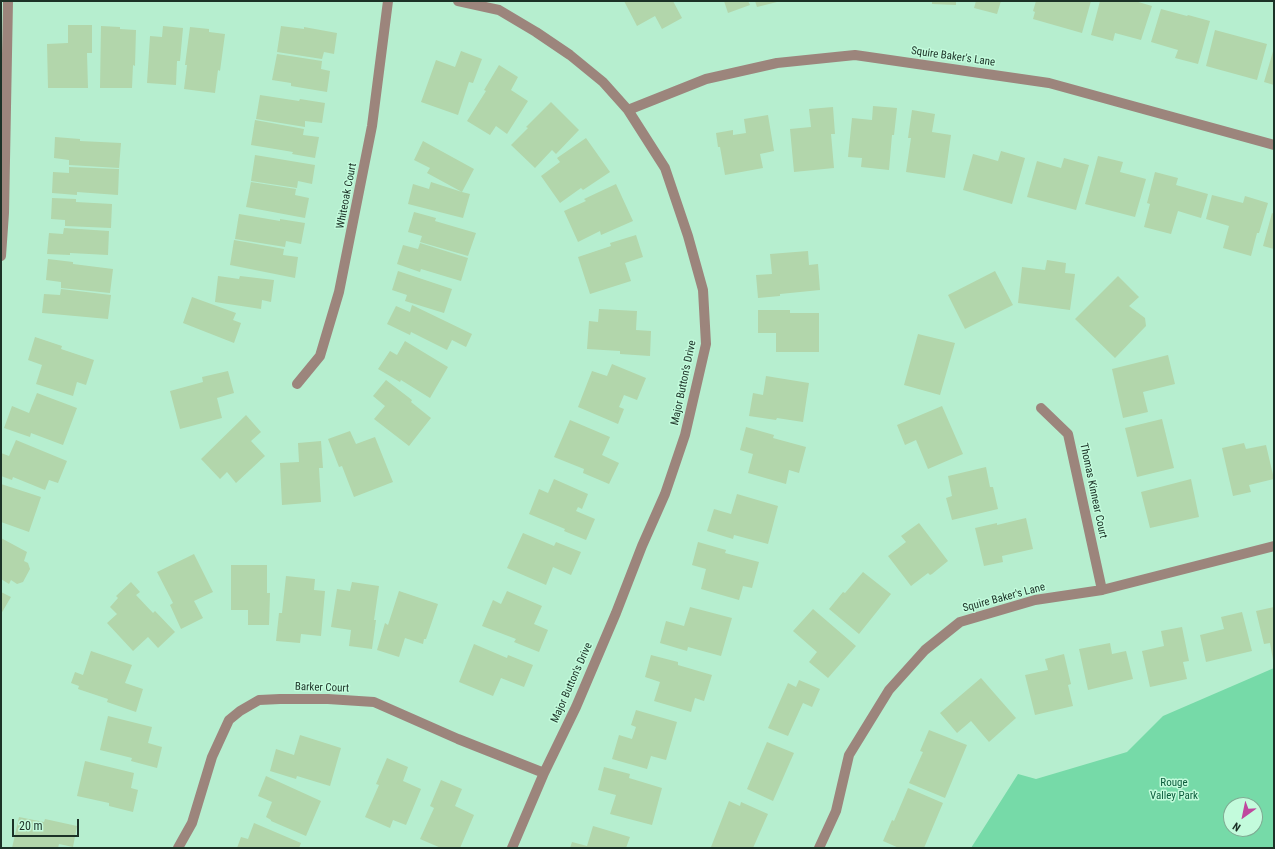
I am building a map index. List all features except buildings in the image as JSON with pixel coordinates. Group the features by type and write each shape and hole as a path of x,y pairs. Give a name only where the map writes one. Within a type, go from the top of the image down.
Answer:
{"street":[{"path":"1,256 4,205 8,1"},
{"name":"Whiteoak Court","path":"297,384 320,356 339,292 372,126 388,1"},
{"name":"Major Button's Drive","path":"458,1 499,10 536,32 570,54 603,82 628,110 665,168 688,236 703,290 706,344 685,435 665,494 576,707 544,773 512,848"},
{"name":"Squire Baker's Lane","path":"628,110 706,79 777,63 855,55 1049,83 1274,145"},
{"name":"Thomas Kinnear Court","path":"1041,408 1068,434 1102,590"},
{"name":"Squire Baker's Lane","path":"819,848 836,811 849,756 889,690 925,650 960,622 1035,600 1102,590 1274,546"},
{"name":"Barker Court","path":"178,848 192,823 212,757 230,720 240,711 259,700 328,699 374,702 458,739 544,773"}],"green space":[{"name":"Rouge Valley Park","path":"1274,668 1274,848 971,848 1018,774 1036,779 1127,752 1163,716"}]}
